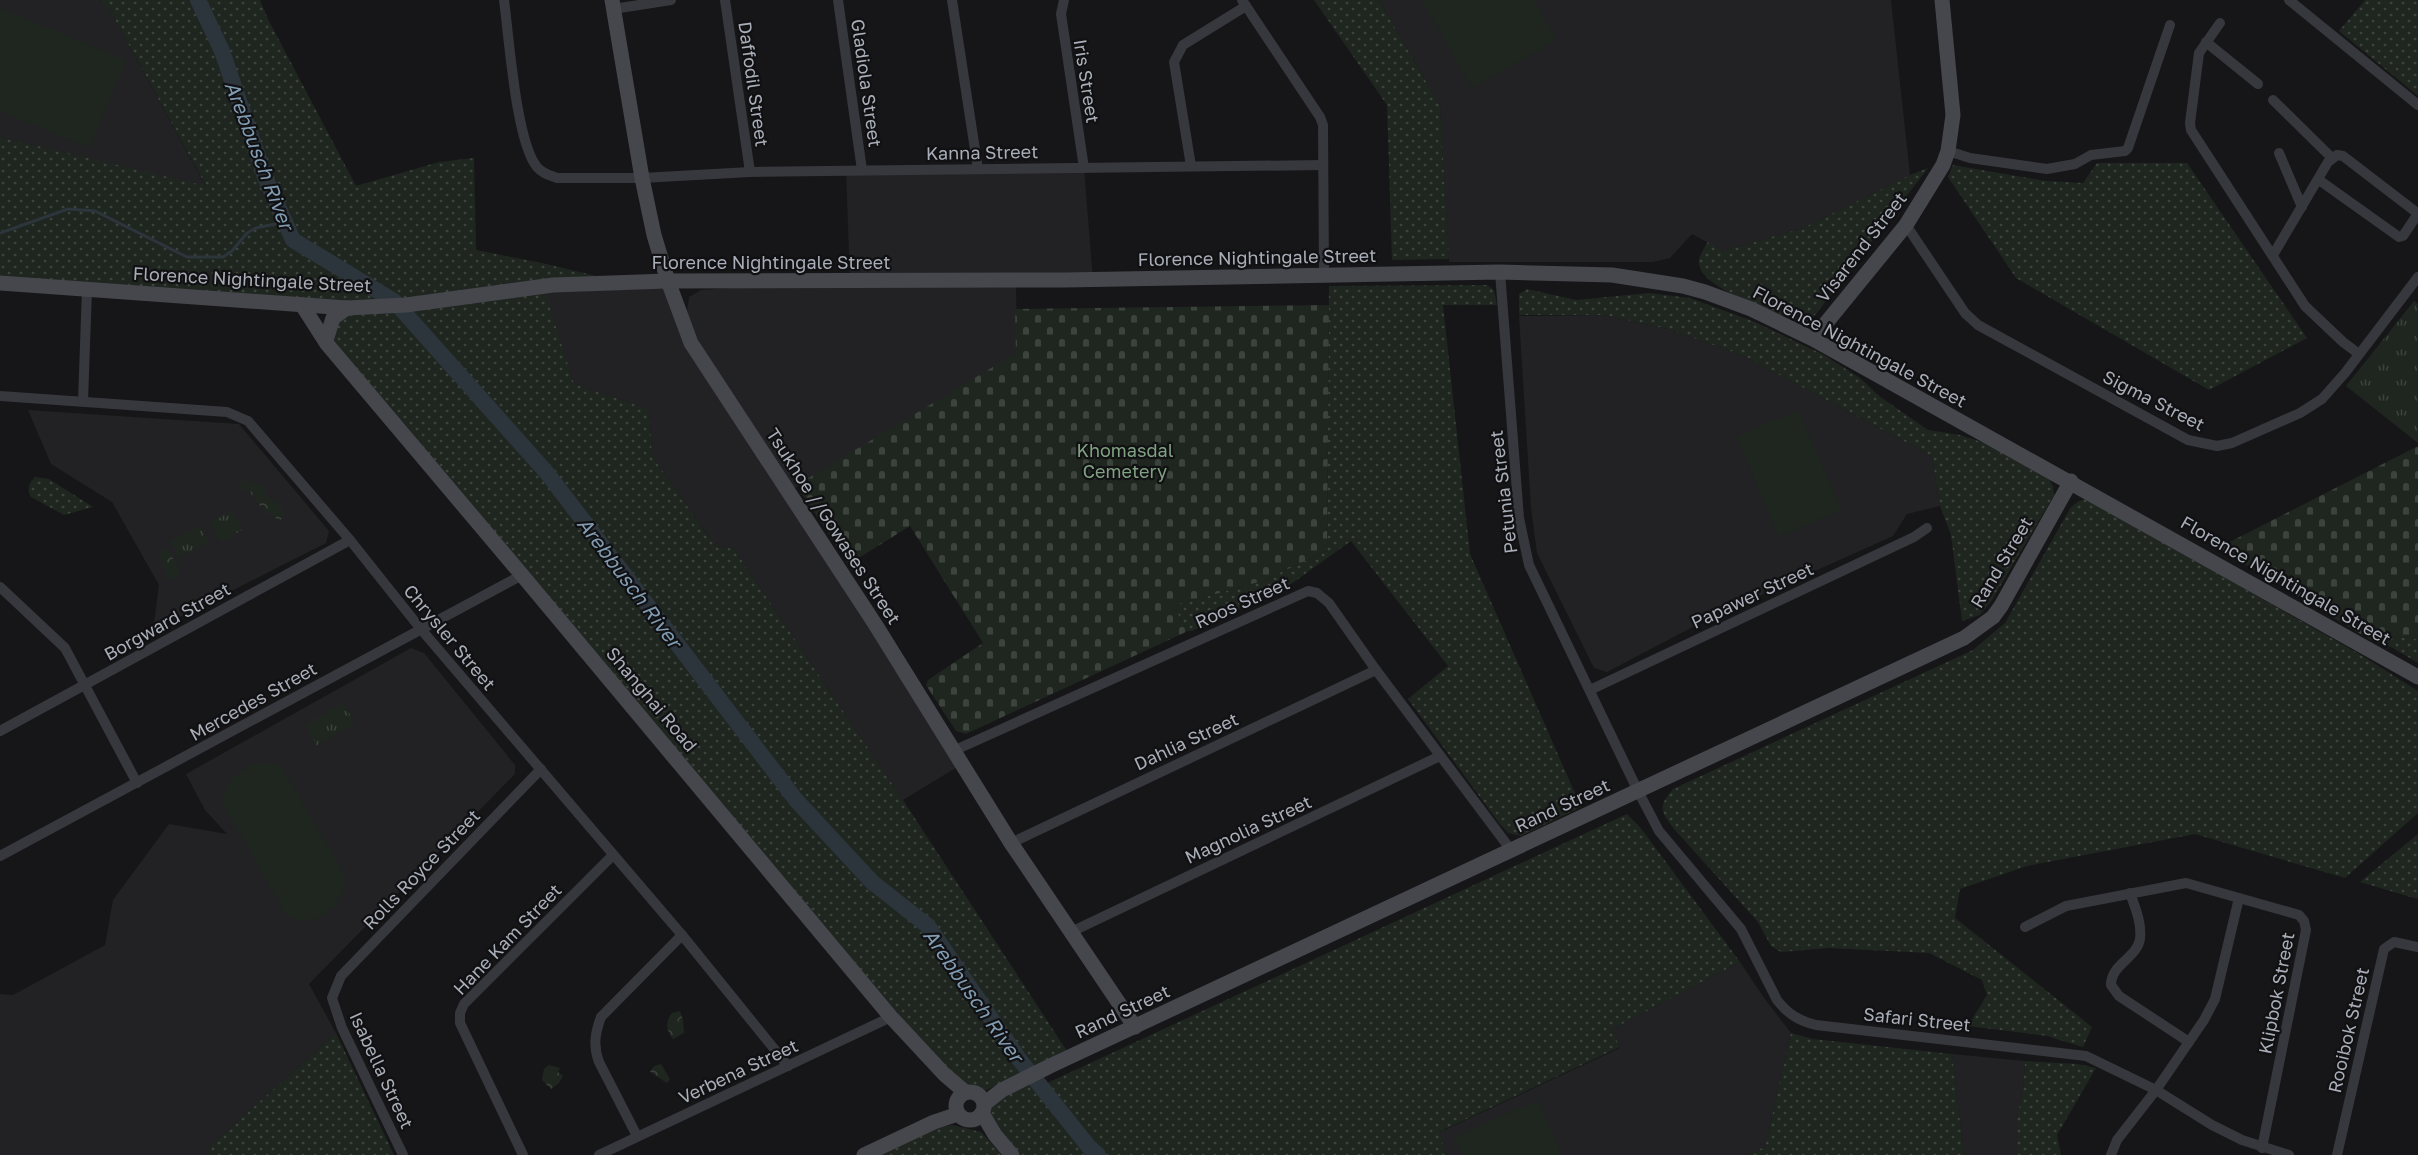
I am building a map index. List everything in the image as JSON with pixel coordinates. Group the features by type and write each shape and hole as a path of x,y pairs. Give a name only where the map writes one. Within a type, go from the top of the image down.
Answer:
{"street":[{"name":"Kanna Street","path":"504,0 523,141 537,167 544,174 557,178 642,178 750,172 862,170 1323,165"},
{"path":"612,4 671,0"},
{"name":"Daffodil Street","path":"725,0 750,172"},
{"name":"Gladiola Street","path":"838,0 862,170"},
{"path":"952,0 978,169"},
{"name":"Iris Street","path":"1064,0 1061,14 1084,168"},
{"name":"Visarend Street","path":"1813,339 1906,225 1932,184 1948,151 1953,115 1942,0"},
{"path":"2291,0 2418,105"},
{"path":"1191,166 1174,62 1183,45 1244,3 1320,117 1324,135 1324,275"},
{"name":"Tsukhoe //Gowases Street","path":"612,4 654,235 688,336 705,367 783,481 1011,843 1135,1027"},
{"path":"2220,23 2199,53 2191,130 2305,306 2359,354"},
{"path":"1948,151 1970,158 2047,169 2075,164 2091,155 2125,151 2128,148 2170,25"},
{"path":"2206,42 2258,84"},
{"path":"2273,100 2332,158"},
{"path":"2279,153 2302,207"},
{"path":"2273,255 2332,158 2343,156 2416,212 2415,221 2403,236 2399,237 2319,180"},
{"name":"Sigma Street","path":"1906,225 1965,313 1978,325 2194,442 2217,446 2232,443 2300,413 2322,399 2418,277"},
{"name":"Florence Nightingale Street","path":"0,283 346,308 406,305 553,285 668,281 1065,280 1500,272 1612,275 1683,286 1751,309 1813,339 2071,481 2418,677"},
{"name":"Petunia Street","path":"1500,272 1517,502 1525,552 1529,565 1638,792"},
{"path":"83,401 87,289"},
{"name":"Shanghai Road","path":"306,305 327,344 330,342 891,1017 944,1074 1012,1155"},
{"path":"330,342 333,318 346,308"},
{"name":"Chrysler Street","path":"0,396 227,412 241,416 257,429 420,628 682,935 788,1066"},
{"name":"Rand Street","path":"864,1155 1932,654 1979,629 1993,617 2001,606 2071,481"},
{"name":"Papawer Street","path":"1590,690 1914,537 1927,528"},
{"name":"Borgward Street","path":"0,731 350,540"},
{"name":"Mercedes Street","path":"0,856 522,574"},
{"path":"0,587 63,645 137,783"},
{"name":"Roos Street","path":"953,751 1308,591 1317,593 1329,603 1376,670 1511,850"},
{"name":"Dahlia Street","path":"1011,843 1376,670"},
{"name":"Magnolia Street","path":"1071,932 1440,756"},
{"name":"Rolls Royce Street","path":"332,998 341,976 541,769"},
{"name":"Safari Street","path":"1638,792 1659,831 1741,929 1777,1000 1794,1017 1816,1025 2076,1053 2097,1059 2156,1090 2223,1131 2262,1148 2289,1155"},
{"name":"Hane Kam Street","path":"524,1155 460,1023 460,1013 464,1004 613,855"},
{"name":"Klipbok Street","path":"2025,927 2066,906 2186,883 2295,913 2306,925 2262,1148"},
{"path":"2130,893 2138,917 2140,940 2136,949 2114,972 2111,985 2119,996 2189,1042"},
{"path":"2111,1155 2117,1140 2156,1090 2215,999 2239,898"},
{"path":"637,1136 599,1062 595,1051 597,1027 601,1017 682,935"},
{"name":"Rooibok Street","path":"2337,1155 2384,949 2394,942 2418,948"},
{"name":"Isabella Street","path":"332,998 342,1028 403,1155"},
{"name":"Verbena Street","path":"599,1155 891,1017"}],"shaded area":[{"path":"0,0 99,0 112,14 206,187 0,137"},
{"path":"1379,0 1891,0 1910,175 1803,228 1723,251 1692,234 1670,258 1653,262 1449,262 1440,106"},
{"path":"1084,168 1093,280 1016,280 1017,353 793,489 705,358 687,312 689,297 701,290 850,280 846,172"},
{"path":"542,286 664,289 959,766 903,800 734,549 715,546 652,456 649,409 574,384"},
{"path":"1604,315 1668,329 1742,355 1932,456 1940,506 1907,514 1893,536 1708,619 1607,672 1594,668 1537,553 1531,508 1519,316"},
{"path":"28,410 239,424 329,531 326,543 153,631 159,585 112,502 51,464"},
{"path":"411,648 424,653 515,765 515,774 309,984 336,1033 208,1148 211,1155 0,1155 0,994 13,995 105,945 113,900 169,824 227,834 205,810 186,774"},
{"path":"1740,962 1791,1033 1765,1147 1745,1155 1446,1155 1438,1133 1620,1048 1611,1030"},
{"path":"1952,1054 2025,1061 2023,1091 2017,1117 2017,1155 1964,1155"}],"green space":[{"path":"99,0 260,0 356,186 439,162 474,158 476,250 626,283 543,286 574,384 649,409 652,456 715,546 734,549 903,800 1067,1051 978,1094 965,1092 332,348 338,312 0,283 0,137 206,186 112,14"},
{"path":"1314,0 1379,0 1440,106 1449,259 1392,260 1387,105"},
{"path":"1422,0 1534,0 1557,40 1472,88"},
{"path":"2365,0 2418,0 2418,96 2339,31"},
{"path":"0,8 126,60 90,148 0,111"},
{"path":"2097,163 2187,163 2307,338 2209,390 2016,278 1948,177 1953,165 2046,181 2083,183"},
{"path":"1928,168 1816,314 1807,322 1794,320 1727,292 1705,276 1700,268 1699,258 1708,242 1723,251 1803,228"},
{"path":"1487,285 1494,290 1497,305 1443,305 1470,554 1581,807 1521,836 1508,833 1499,823 1408,699 1448,666 1351,541 1291,584 1192,631 1188,631 1173,606 1262,581 1327,551 1329,286"},
{"path":"1527,289 1576,300 1649,293 1690,298 1755,322 1824,355 1860,378 1879,396 1928,430 1960,435 1997,447 2049,479 2054,495 1992,600 1980,615 1962,621 1951,535 1940,506 1932,456 1742,355 1668,329 1604,315 1519,315 1519,294"},
{"path":"2414,301 2418,304 2418,443 2346,386"},
{"name":"Khomasdal Cemetery","path":"1329,305 1327,551 1262,581 1173,606 1188,631 966,734 956,731 926,685 928,680 983,643 910,526 849,564 800,491 802,482 1016,353 1015,309"},
{"path":"1798,410 1842,510 1779,537 1736,437"},
{"path":"2418,446 2418,639 2399,637 2369,639 2218,548"},
{"path":"35,477 49,479 93,507 64,515 31,497 29,486"},
{"path":"243,481 261,484 269,497 282,508 284,516 278,523 275,516 265,511 252,497 250,489 242,491 240,488"},
{"path":"2086,499 2361,655 2418,691 2418,813 2345,878 2195,834 2027,866 1960,889 1955,918 2092,1027 2083,1047 2047,1036 1968,1026 1987,995 1982,980 1929,953 1828,948 1781,952 1771,946 1758,922 1675,830 1664,814 1663,805 1673,789 1973,650 2005,623 2071,507"},
{"path":"232,511 242,530 221,542 210,523"},
{"path":"199,526 208,542 179,558 170,541"},
{"path":"166,549 173,554 172,557 179,567 178,577 169,579 162,565 161,551"},
{"path":"2399,637 2418,639 2418,663 2393,648 2369,639"},
{"path":"343,703 355,723 317,746 305,725"},
{"path":"256,763 273,763 281,766 346,877 345,887 334,906 317,918 307,921 296,920 286,915 224,805 225,790 228,784 237,774"},
{"path":"1627,814 1640,827 1740,962 1611,1030 1620,1047 1439,1132 1446,1155 1101,1155 1089,1144 1043,1085"},
{"path":"2418,834 2418,899 2360,882"},
{"path":"680,1011 684,1033 673,1039 668,1029 668,1019 672,1013"},
{"path":"336,1033 394,1155 211,1155 207,1149"},
{"path":"1791,1033 1813,1039 1952,1054 1964,1155 1745,1155 1765,1147"},
{"path":"2025,1061 2077,1064 2096,1068 2057,1135 2061,1155 2017,1155 2017,1117 2023,1091"},
{"path":"661,1064 670,1079 667,1083 650,1072 654,1066"},
{"path":"549,1065 560,1068 558,1072 563,1076 559,1083 551,1089 542,1080 544,1069"},
{"path":"1033,1076 1089,1147 1098,1155 1012,1155 984,1104"},
{"path":"1538,1100 1561,1153 1556,1155 1462,1155 1454,1137"},
{"path":"952,1125 981,1132 1002,1155 880,1155 937,1128"}],"waterway":[{"name":"Arebbusch River","path":"198,0 222,51 265,177 293,240 394,301 547,473 796,800 872,882 928,926 1019,1059 1089,1147 1098,1155"},
{"path":"0,233 68,209 95,211 187,257 223,257 232,251 247,233 256,228 285,222"}]}
